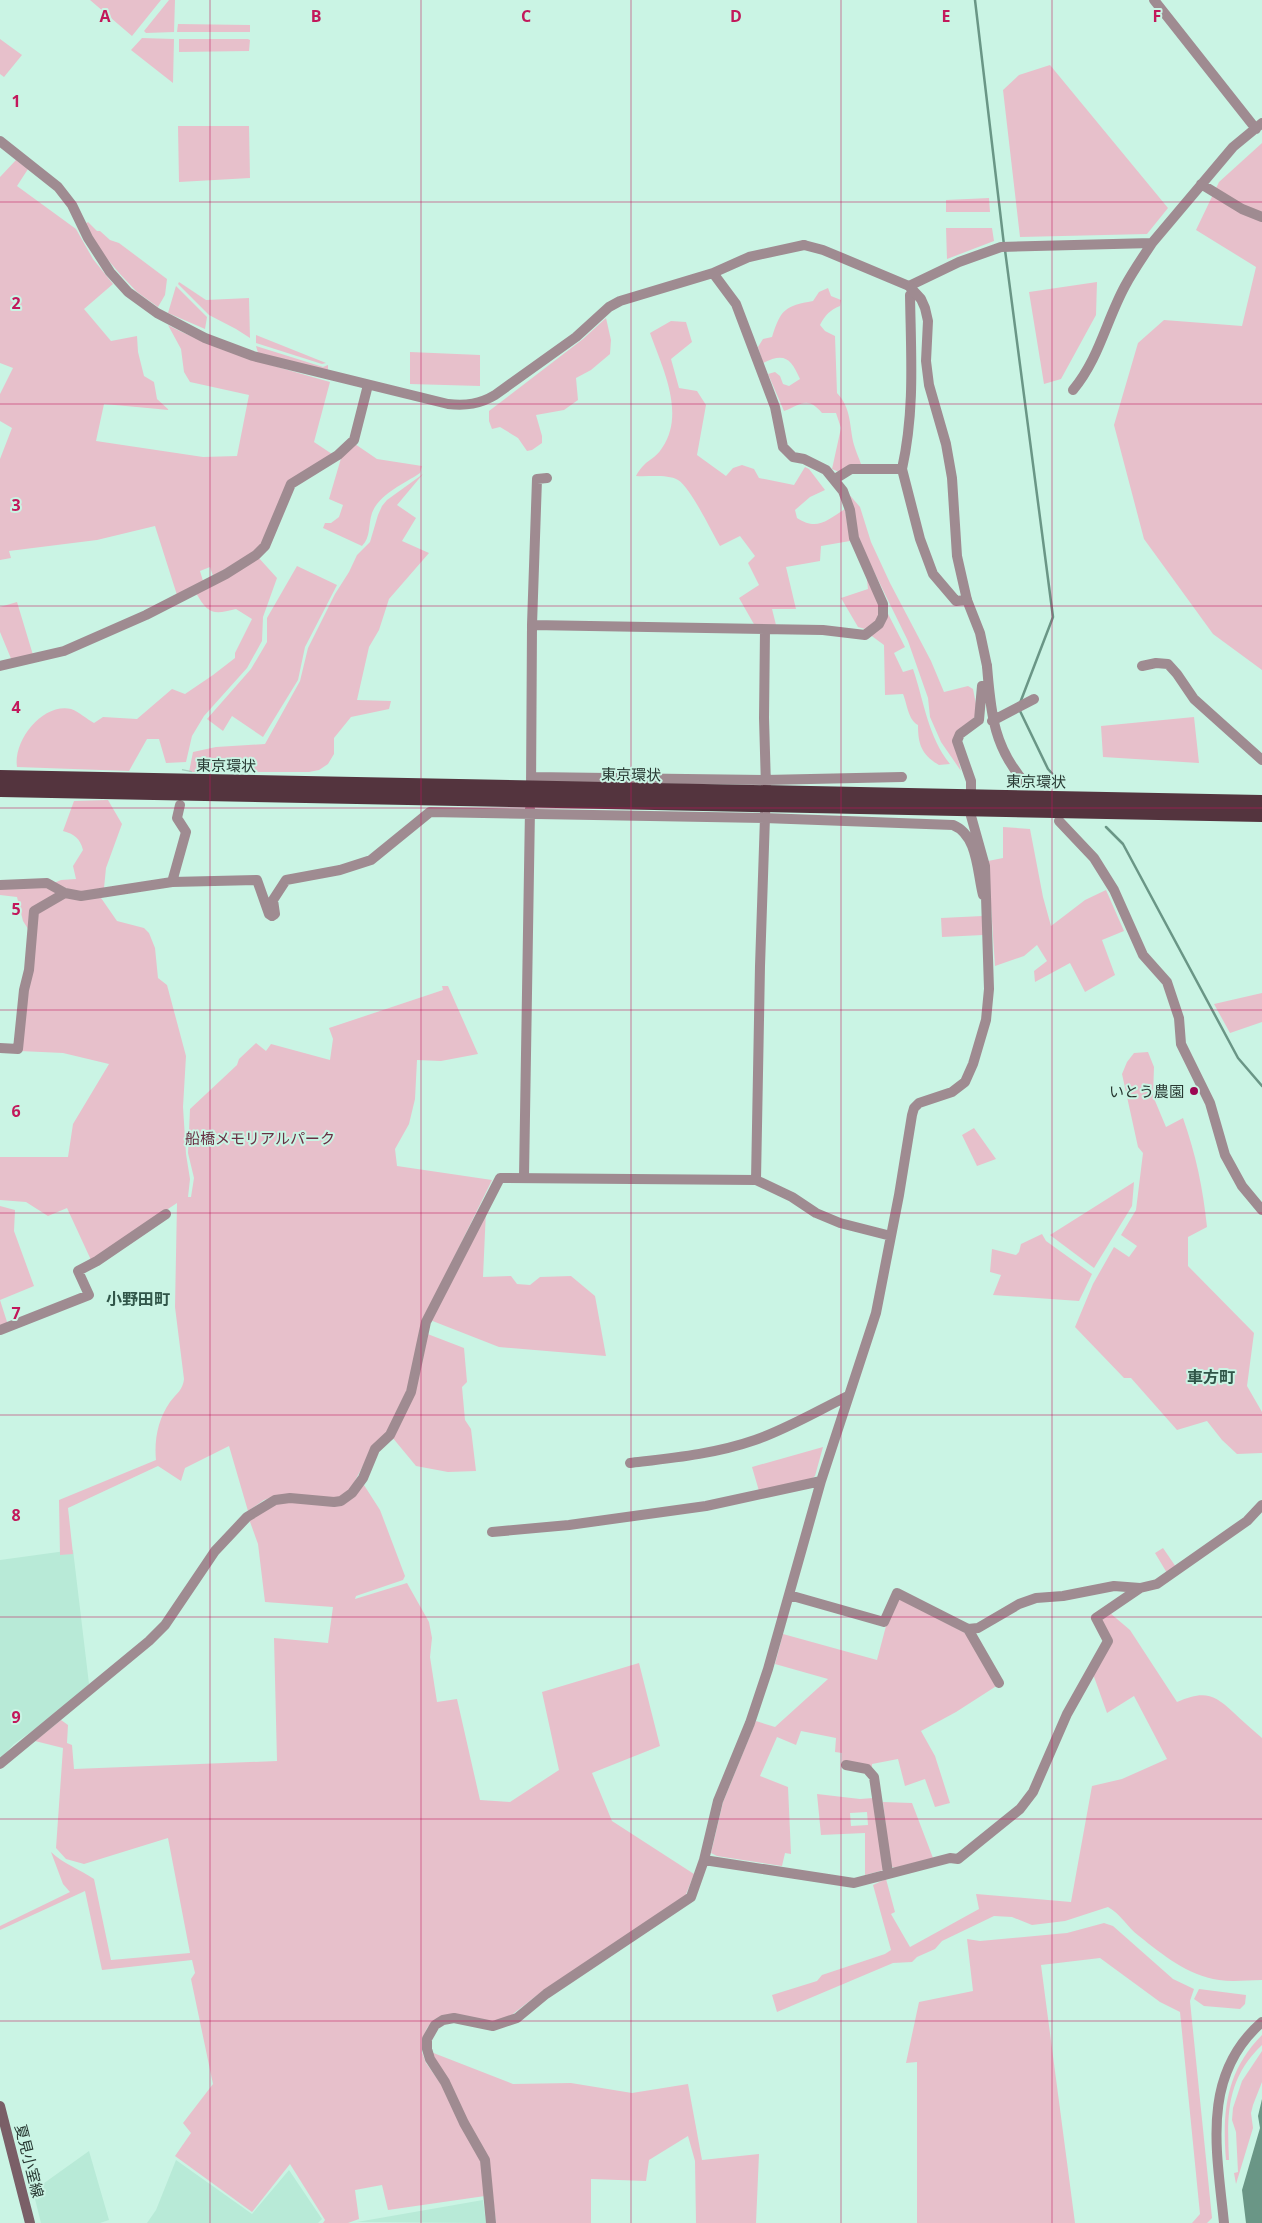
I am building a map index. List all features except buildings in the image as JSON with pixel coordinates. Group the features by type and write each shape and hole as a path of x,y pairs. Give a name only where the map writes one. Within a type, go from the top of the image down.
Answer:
{"highway":[{"name":"東京環状","path":"0,777 530,795"},
{"name":"東京環状","path":"0,790 530,795 971,802 1262,802"},
{"name":"東京環状","path":"971,802 1262,815"}],"main road":[{"name":"夏見小室線","path":"0,2106 30,2223"}],"street":[{"path":"1073,390 1083,378 1099,350 1125,286 1152,243 1233,147 1259,126 1154,0"},
{"path":"0,141 58,188 72,205 88,238 110,272 143,304 205,338 253,356 448,404 461,406 483,402 576,337 609,307 620,301 713,273 749,257 804,245 823,250 910,291 921,300 928,321 926,361 928,375 935,413 946,444 952,478 957,556 967,600 980,633 987,666 992,721 1013,770 1026,784"},
{"path":"1201,184 1242,208 1262,217"},
{"path":"910,291 959,262 1001,247 1152,243"},
{"path":"532,625 823,630 865,635 879,624 883,616 883,604 854,538 850,510 843,490 826,470 804,459 793,457 783,446 775,407 736,304 713,273"},
{"path":"910,291 913,374 911,418 902,470 920,539 933,574 956,601 967,600"},
{"path":"913,374 928,375"},
{"path":"0,666 64,651 146,615 207,584 256,555 265,546 291,484 338,455 354,440 368,385"},
{"path":"835,479 851,469 902,470"},
{"path":"524,1177 532,625 537,479 547,478"},
{"path":"756,1180 765,799 765,630"},
{"path":"1142,666 1156,663 1168,664 1194,698 1262,760"},
{"path":"491,2223 485,2160 464,2123 445,2082 430,2060 427,2049 431,2031 435,2025 443,2020 454,2018 493,2026 517,2018 546,1994 691,1897 704,1860 718,1801 750,1723 821,1481 876,1313 914,1108 919,1103 952,1092 964,1082 973,1064 986,1020 989,989 985,866 971,816 971,781 957,739 979,720 982,686 988,685"},
{"path":"992,721 1034,699"},
{"path":"765,799 902,777"},
{"path":"0,884 47,883 65,893 87,896 172,882 257,880 269,914 272,916 275,914 273,900 286,880 340,870 371,860 430,812 530,795 765,799 953,825 964,832 971,842 986,907"},
{"path":"172,882 186,832 177,818 180,805"},
{"path":"1059,822 1094,858 1114,890 1143,955 1167,982 1179,1018 1181,1044 1210,1103 1226,1155 1242,1186 1262,1210"},
{"path":"0,1048 18,1049 24,990 29,970 34,911 65,893"},
{"path":"0,1764 149,1641 165,1625 215,1551 233,1530 248,1517 275,1500 290,1498 334,1502 352,1493 363,1478 375,1449 390,1435 411,1392 426,1322 500,1178 756,1180 840,1223 891,1236"},
{"path":"0,1330 89,1295 78,1271 97,1261 166,1214"},
{"path":"630,1463 731,1447 754,1440 779,1430 848,1396"},
{"path":"492,1532 569,1525 706,1506 821,1481"},
{"path":"789,1595 884,1622 897,1594 968,1629 978,1628 1019,1604 1036,1598 1063,1596 1114,1586 1140,1588 1157,1584 1247,1521 1262,1505"},
{"path":"704,1860 854,1884 950,1858 958,1859 1020,1809 1033,1792 1067,1714 1108,1641 1096,1618 1140,1588"},
{"path":"968,1629 999,1683"},
{"path":"846,1765 867,1769 874,1777 888,1874"},
{"path":"1224,2223 1216,2132 1219,2095 1232,2061 1250,2034 1262,2022"}],"shaded area":[{"path":"73,1550 89,1684 64,1708 14,1744 0,1759 0,1560"},
{"path":"1262,2099 1262,2223 1246,2223 1242,2190 1260,2128 1258,2116"},
{"path":"89,2151 109,2220 100,2223 41,2223 33,2191"},
{"path":"176,2160 252,2214 289,2170 322,2219 318,2223 147,2223 156,2210"},
{"path":"483,2200 486,2223 357,2222"}],"green space":[{"path":"90,0 161,0 132,36"},
{"path":"169,0 175,0 174,32 146,33 144,31"},
{"path":"178,24 250,25 250,32 177,32"},
{"path":"142,38 174,39 173,83 131,50"},
{"path":"0,39 22,55 4,77 0,74"},
{"path":"179,39 248,39 250,40 249,51 179,52"},
{"path":"1050,65 1168,208 1147,234 1020,237 1003,90 1019,75"},
{"path":"178,126 249,126 250,178 179,182"},
{"path":"1262,143 1262,670 1213,634 1144,539 1114,425 1138,343 1164,320 1242,326 1256,267 1196,230 1219,182"},
{"path":"16,160 28,169 17,186 76,229 93,259 113,284 84,309 111,341 137,336 138,352 144,376 154,382 157,399 169,410 104,404 96,441 203,457 237,456 249,395 190,382 184,372 181,349 168,325 227,351 330,382 314,442 332,454 294,477 263,542 254,552 213,576 210,567 200,571 203,581 177,595 155,526 97,540 9,551 11,558 0,560 0,459 12,428 0,421 0,394 13,368 0,363 0,177"},
{"path":"989,198 990,212 946,212 946,200"},
{"path":"88,222 97,231 100,231 110,240 119,243 167,279 165,295 158,307 137,292 103,254 85,224"},
{"path":"946,228 992,228 994,241 947,259"},
{"path":"179,282 206,300 249,298 250,338 209,315 178,284"},
{"path":"1097,282 1096,315 1061,379 1044,384 1029,292"},
{"path":"176,286 207,317 205,329 168,313"},
{"path":"828,288 831,296 841,300 840,306 828,313 820,325 825,331 835,336 837,393 848,411 854,445 861,464 839,472 832,469 841,428 836,413 822,413 812,404 808,403 800,404 784,411 768,374 775,372 780,376 783,384 789,386 800,379 794,367 786,359 777,358 763,363 758,347 763,339 772,337 778,320 785,310 813,301 819,292"},
{"path":"606,318 611,340 610,354 591,370 576,378 578,400 564,410 536,415 542,443 527,451 518,438 500,427 492,429 489,421 489,411 583,339"},
{"path":"671,321 686,322 692,342 671,359 679,388 697,391 706,405 697,455 726,476 733,468 742,465 754,469 759,478 794,485 805,467 809,469 825,490 810,497 795,510 797,518 804,522 810,524 821,523 845,509 850,541 821,546 820,561 786,567 796,609 772,609 776,625 755,626 739,598 759,585 748,563 755,556 740,536 720,546 695,500 678,480 663,476 636,476 639,470 659,452 669,434 672,420 670,390 650,333"},
{"path":"256,335 326,363 322,364 256,343"},
{"path":"256,346 323,367 328,365 328,371 258,353"},
{"path":"410,352 480,355 480,386 410,384"},
{"path":"355,444 377,459 422,466 420,473 386,495 375,506 367,539 362,546 323,528 325,523 331,523 339,517 343,505 329,499 342,455"},
{"path":"423,474 397,505 416,518 402,541 429,553 389,599 379,630 369,647 357,700 391,701 389,709 351,717 334,738 334,754 328,764 319,770 309,772 189,772 193,752 216,747 265,744 300,681 308,648 335,594 357,555 370,542 382,506 387,500"},
{"path":"847,492 860,507 871,542 931,661 944,692 968,686 973,689 978,714 958,732 957,754 961,771 941,742 930,717 928,698 908,641 857,537"},
{"path":"258,557 277,578 263,617 262,641 247,668 204,716 192,736 186,762 166,763 159,739 147,739 129,771 17,767 17,757 25,736 40,718 50,712 60,709 71,709 94,723 103,717 137,719 172,689 185,694 235,658 235,653 252,619 236,609 222,612 212,611 204,605 196,593"},
{"path":"297,566 337,585 305,647 298,680 263,737 232,716 223,731 207,719 251,669 267,642 267,618"},
{"path":"866,571 877,595 880,615 874,624 865,629 858,627 841,598 868,589"},
{"path":"17,602 33,655 12,661 0,632 0,607"},
{"path":"885,608 905,647 894,653 903,672 913,669 936,742 950,764 939,765 922,749 918,725 910,715 903,694 885,695 884,645 869,634"},
{"path":"1194,717 1199,763 1103,757 1101,726"},
{"path":"108,800 122,824 106,868 104,888 79,894 54,883 61,880 76,879 73,866 83,850 76,837 63,831 74,801"},
{"path":"1003,827 1030,829 1043,897 1051,926 1085,900 1106,890 1124,931 1102,940 1115,975 1085,992 1070,963 1035,982 1034,971 1047,961 1037,945 1024,956 995,966 988,861 1003,858"},
{"path":"46,885 62,892 31,910 30,932 23,921 17,897 0,895 0,887"},
{"name":"船橋メモリアルパーク","path":"66,895 99,895 117,921 144,928 149,933 155,948 158,978 167,985 186,1056 183,1107 186,1154 190,1179 188,1197 191,1197 194,1178 188,1153 190,1109 237,1065 239,1059 256,1043 266,1051 271,1044 330,1060 333,1039 329,1028 443,990 442,986 448,986 478,1054 441,1061 417,1060 415,1099 409,1124 395,1149 397,1166 492,1180 440,1286 408,1391 387,1433 372,1449 350,1490 339,1498 275,1496 264,1500 248,1511 229,1446 185,1468 181,1481 158,1466 68,1508 73,1554 60,1555 59,1500 156,1460 156,1437 160,1423 170,1402 181,1389 184,1379 175,1307 177,1203 91,1260 67,1208 48,1216 26,1202 0,1200 0,1157 68,1157 73,1124 109,1064 63,1053 20,1051 36,914"},
{"path":"983,916 983,935 942,937 941,918"},
{"path":"1262,993 1262,1022 1230,1033 1214,1004"},
{"path":"1148,1052 1154,1067 1153,1096 1166,1127 1183,1118 1192,1145 1201,1185 1207,1227 1188,1237 1188,1266 1254,1333 1247,1386 1262,1412 1262,1453 1237,1454 1222,1440 1207,1421 1177,1430 1131,1378 1124,1378 1075,1327 1093,1284 1114,1247 1129,1257 1137,1246 1121,1235 1136,1210 1143,1153 1138,1147 1122,1074 1127,1062 1134,1053"},
{"path":"974,1128 996,1159 977,1166 962,1135"},
{"path":"1134,1182 1132,1206 1094,1268 1050,1235"},
{"path":"0,1206 15,1210 14,1231 34,1286 0,1300"},
{"path":"486,1210 483,1277 511,1276 517,1284 530,1285 540,1277 571,1276 595,1296 606,1356 499,1347 430,1320"},
{"path":"1042,1234 1046,1241 1092,1274 1079,1301 993,1295 1001,1275 990,1272 992,1249 1016,1255 1021,1244"},
{"path":"0,1300 8,1325 0,1328"},
{"path":"425,1333 464,1348 467,1382 462,1387 465,1420 471,1429 476,1471 448,1472 416,1466 392,1437"},
{"path":"823,1447 815,1476 811,1479 759,1491 752,1467"},
{"path":"364,1485 380,1510 405,1576 403,1580 356,1596 355,1599 407,1583 429,1622 432,1638 430,1657 437,1702 457,1699 480,1800 510,1802 559,1770 542,1692 639,1663 660,1746 592,1773 612,1821 694,1874 685,1897 536,1996 509,2017 495,2022 432,2022 427,2028 422,2041 422,2052 426,2063 441,2084 481,2162 485,2196 388,2210 382,2185 355,2190 359,2219 348,2223 323,2223 325,2220 290,2164 252,2212 175,2156 191,2133 183,2123 213,2084 191,1979 195,1973 192,1960 102,1970 85,1891 0,1930 0,1926 70,1892 63,1884 51,1852 94,1879 111,1960 190,1953 168,1838 84,1864 66,1859 56,1848 63,1748 35,1741 61,1720 68,1725 67,1743 72,1745 74,1769 277,1761 274,1638 328,1643 333,1607 265,1602 258,1544 249,1519 277,1502 336,1504"},
{"path":"1163,1548 1176,1567 1167,1573 1155,1553"},
{"path":"899,1598 967,1634 998,1685 956,1712 921,1731 935,1756 950,1803 935,1807 925,1779 905,1786 898,1759 872,1764 872,1767 860,1763 842,1762 842,1753 835,1752 836,1738 801,1731 796,1745 777,1737 760,1776 788,1787 791,1854 785,1853 782,1866 717,1856 711,1853 723,1802 756,1721 775,1727 828,1679 775,1664 783,1634 877,1660 886,1626"},
{"path":"1110,1613 1130,1630 1177,1702 1201,1695 1213,1698 1226,1706 1262,1738 1262,1980 1219,1980 1196,1974 1166,1957 1139,1936 1117,1913 1108,1907 1065,1921 1032,1925 1012,1917 994,1916 942,1941 935,1949 917,1957 912,1962 893,1963 777,2012 772,1995 817,1981 822,1975 885,1954 891,1950 873,1885 886,1879 895,1912 891,1914 910,1947 979,1909 976,1894 1071,1902 1092,1786 1122,1779 1167,1759 1134,1696 1107,1713 1093,1674 1112,1642 1101,1620"},
{"path":"817,1794 860,1799 873,1798 884,1870 865,1875 865,1833 821,1835","holes":["867,1812 868,1825 851,1826 850,1813"]},
{"path":"883,1802 912,1803 933,1858 894,1868 890,1865"},
{"path":"1104,1923 1113,1926 1173,1979 1194,1989 1190,2001 1212,2218 1207,2223 1192,2223 1200,2214 1180,2012 1160,2002 1100,1958 1041,1965 1075,2223 917,2223 917,2062 906,2063 919,2002 973,1991 967,1939 980,1941 1067,1933"},
{"path":"1199,1989 1246,1995 1245,2004 1240,2009 1204,2006 1194,1999"},
{"path":"1262,2035 1262,2045 1241,2071 1235,2085 1229,2113 1229,2160 1226,2160 1225,2125 1229,2093 1241,2063"},
{"path":"1262,2051 1262,2082 1253,2105 1251,2113 1253,2128 1236,2184 1234,2173 1238,2172 1236,2132 1232,2120 1233,2108 1242,2081"},
{"path":"431,2052 513,2084 571,2083 632,2093 688,2084 702,2160 759,2154 756,2223 696,2223 695,2161 688,2136 649,2160 646,2181 591,2179 591,2223 496,2223 489,2162"}],"waterway":[{"path":"975,0 1004,245"},
{"path":"1005,250 1053,617 1020,703"},
{"path":"1020,711 1048,769 1057,779"},
{"path":"1106,827 1123,844 1238,1058 1262,1086"}],"tunnel":[{"path":"184,786 187,770"}],"place":[{"name":"いとう農園","path":"1194,1091"}],"district":[{"name":"小野田町","path":"138,1299"},
{"name":"車方町","path":"1211,1377"}]}
